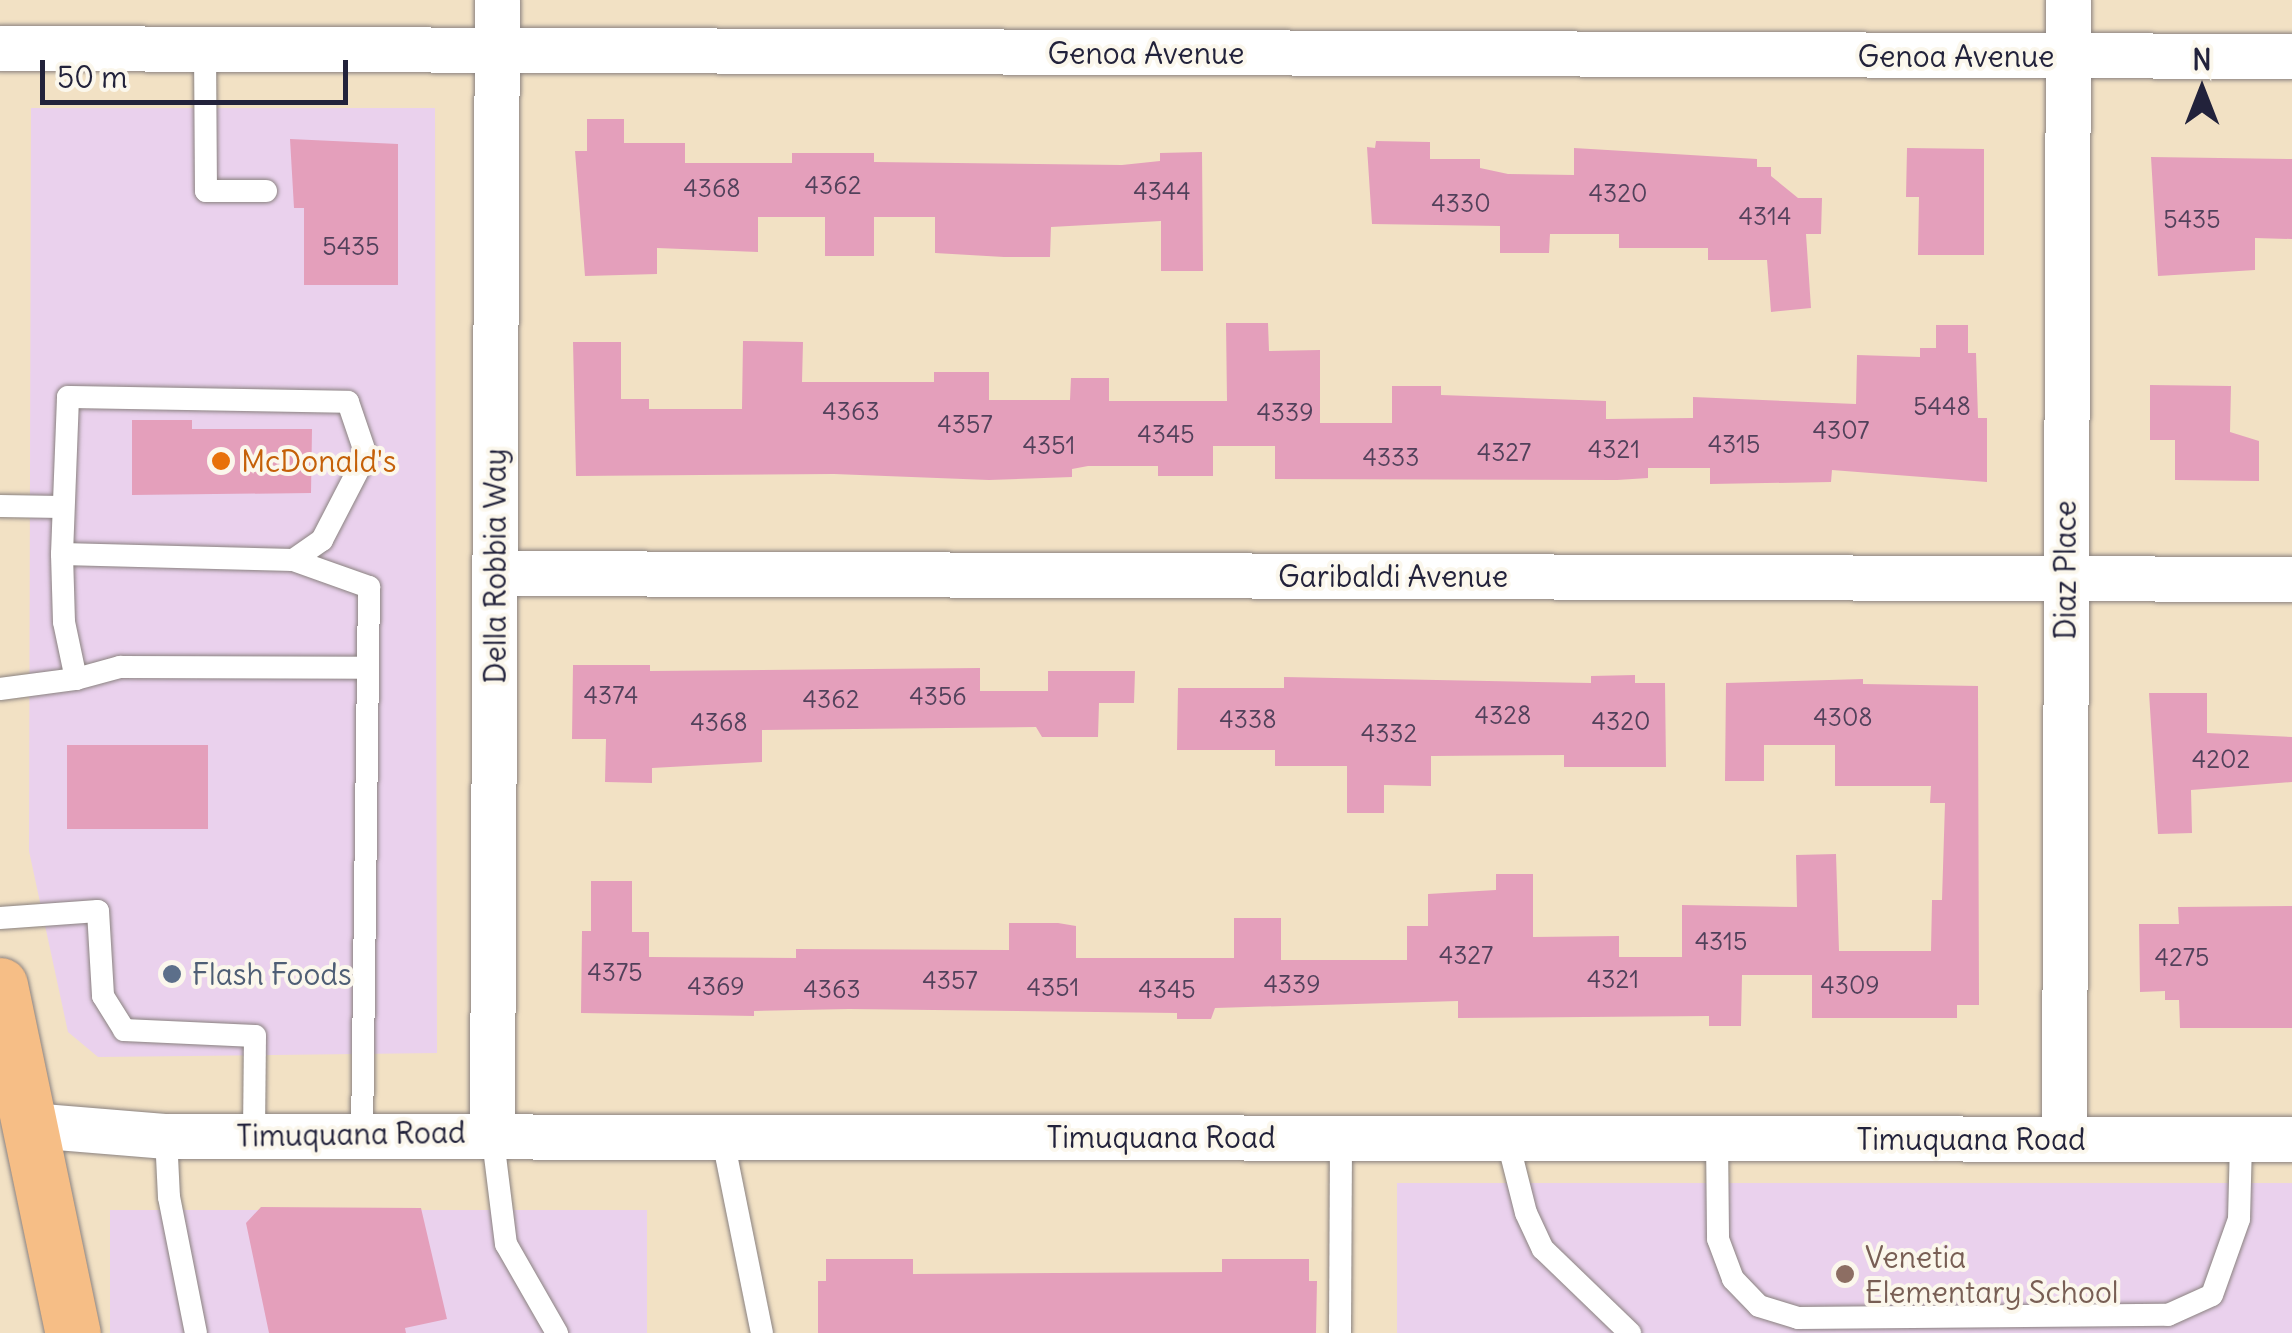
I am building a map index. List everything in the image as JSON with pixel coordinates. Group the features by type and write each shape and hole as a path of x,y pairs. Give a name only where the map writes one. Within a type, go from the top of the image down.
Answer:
{"highway":[{"path":"0,985 73,1333"}],"street":[{"name":"Della Robbia Way","path":"492,1132 498,0"},
{"name":"Diaz Place","path":"2064,1139 2068,0"},
{"name":"Genoa Avenue","path":"0,48 2292,56"},
{"name":"Garibaldi Avenue","path":"494,573 2292,580"},
{"name":"Timuquana Road","path":"30,1126 166,1136 492,1132 2292,1140"}],"lane":[{"path":"205,49 206,192 266,192"},
{"path":"76,680 64,622 62,554 68,397 348,402 366,455 322,540 293,560"},
{"path":"0,506 62,507"},
{"path":"62,554 293,560 369,587 362,1133"},
{"path":"0,689 76,680 120,667 368,668"},
{"path":"0,918 98,911 103,996 124,1030 255,1036 254,1136"},
{"path":"492,1132 506,1244 557,1333"},
{"path":"722,1135 762,1333"},
{"path":"166,1136 169,1197 196,1333"},
{"path":"1340,1333 1341,1138"},
{"path":"1507,1138 1526,1213 1543,1249 1630,1333"},
{"path":"1717,1138 1718,1239 1733,1279 1759,1306 1798,1318 2168,1315 2212,1295 2239,1218 2242,1140"}],"shaded area":[{"path":"31,108 435,108 437,1053 98,1057 68,1032 29,851"},
{"name":"Venetia Elementary School","path":"1397,1183 2292,1183 2292,1333 1397,1333"},
{"path":"110,1210 647,1210 647,1333 110,1333"}],"building":[{"path":"587,119 624,119 624,143 685,143 685,163 792,163 792,153 874,153 874,162 1122,165 1160,161 1160,153 1202,152 1203,271 1161,271 1161,221 1051,227 1050,257 1004,257 935,253 935,217 874,217 874,256 825,256 825,217 758,217 758,252 657,248 657,274 585,276 575,151 587,151"},
{"path":"290,139 398,144 398,285 304,285 304,208 294,208"},
{"path":"1376,141 1430,142 1430,159 1480,159 1480,168 1508,174 1574,175 1574,148 1757,159 1757,167 1771,167 1771,176 1798,198 1822,198 1821,234 1806,234 1811,308 1771,312 1767,260 1708,260 1708,248 1619,248 1619,234 1550,234 1549,253 1500,253 1500,226 1372,224 1367,147 1375,148"},
{"path":"1907,148 1984,149 1984,255 1918,255 1919,197 1906,197"},
{"path":"2151,157 2292,159 2292,239 2255,238 2255,270 2158,276"},
{"path":"1226,323 1268,323 1269,351 1320,350 1320,423 1392,423 1392,386 1441,386 1441,395 1606,401 1606,419 1693,418 1693,397 1856,404 1857,355 1920,357 1920,348 1936,348 1936,325 1968,325 1968,353 1976,353 1978,418 1987,418 1987,482 1832,470 1831,482 1710,484 1710,468 1648,468 1648,478 1617,480 1275,479 1275,446 1213,446 1213,476 1158,476 1158,466 1088,466 1072,469 1072,477 989,480 834,474 576,476 573,342 621,342 621,399 649,399 649,409 742,409 743,341 803,342 802,382 934,382 934,372 989,372 989,400 1070,400 1071,378 1109,378 1109,401 1227,401"},
{"path":"2150,385 2231,386 2230,432 2259,441 2259,481 2175,480 2175,440 2150,440"},
{"name":"McDonald's","path":"132,420 192,420 192,429 312,429 311,493 132,495"},
{"path":"573,665 650,665 650,671 980,668 980,691 1048,691 1048,671 1135,671 1134,703 1099,703 1098,737 1042,737 1036,727 762,730 762,762 652,768 652,783 605,782 606,739 572,739"},
{"path":"1635,675 1635,683 1665,683 1666,767 1564,767 1564,755 1431,756 1431,786 1384,785 1384,813 1347,813 1347,766 1275,766 1275,750 1177,750 1178,688 1284,688 1284,677 1591,683 1591,676"},
{"path":"1863,679 1863,684 1978,686 1979,1005 1957,1005 1957,1018 1812,1018 1812,975 1742,975 1741,1026 1709,1026 1709,1016 1458,1018 1458,1001 1215,1008 1211,1019 1177,1019 1177,1013 849,1009 754,1011 754,1016 581,1013 582,931 591,931 591,881 632,881 632,932 649,932 649,957 796,958 796,949 1009,950 1009,923 1058,923 1076,926 1076,958 1234,958 1234,918 1281,918 1281,960 1407,960 1407,926 1428,926 1428,894 1496,890 1496,874 1533,874 1533,937 1619,936 1619,957 1682,957 1682,905 1797,907 1796,855 1836,854 1839,951 1931,951 1932,900 1942,900 1945,803 1930,803 1931,786 1835,786 1835,745 1764,745 1764,781 1725,781 1726,683"},
{"path":"2149,693 2207,693 2207,733 2292,737 2292,782 2191,790 2192,833 2158,834"},
{"path":"67,745 208,745 208,829 67,829"},
{"path":"2292,906 2292,1028 2180,1028 2179,1000 2165,1000 2165,991 2140,992 2139,924 2179,924 2178,907"},
{"path":"261,1207 421,1208 447,1319 405,1328 406,1333 269,1333 246,1223"},
{"path":"826,1259 913,1259 913,1274 1222,1272 1222,1259 1309,1259 1309,1281 1317,1281 1316,1333 818,1333 818,1281 826,1281"}],"place":[{"name":"McDonald's","path":"221,461"},
{"name":"Flash Foods","path":"172,974"},
{"name":"Venetia Elementary School","path":"1845,1274"}]}
